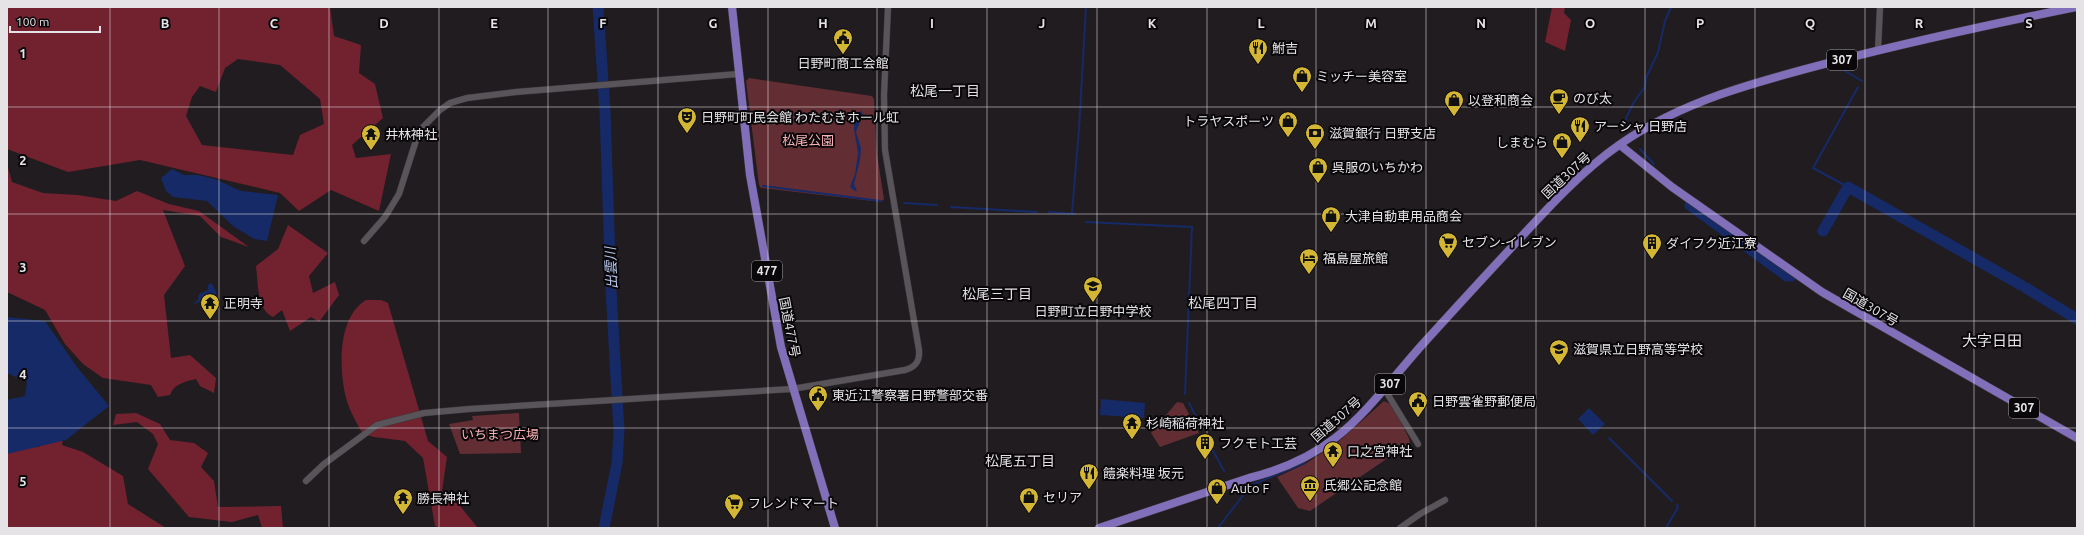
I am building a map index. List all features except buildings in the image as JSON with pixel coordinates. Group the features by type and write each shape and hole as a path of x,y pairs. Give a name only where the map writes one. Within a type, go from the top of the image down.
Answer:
{"highway":[{"name":"国道477号","path":"732,7 738,74 752,192 780,347 835,528"},
{"name":"307","path":"1620,145 1667,117 1715,96 1770,78 1878,50 1988,24 2076,7"},
{"name":"国道307号","path":"1099,528 1249,478 1270,473 1304,459 1335,439 1385,390 1420,348 1543,213 1598,162 1620,145 1672,187 1822,292 2077,438"}],"street":[{"path":"306,481 324,464 377,425 400,418 469,409 792,389 909,369 919,360 919,350 885,150 884,95 888,7"},
{"path":"1878,50 1880,7"},
{"path":"364,241 385,217 399,194 419,131 446,106 459,99 516,92 738,74"},
{"path":"1385,390 1418,444"},
{"path":"1400,528 1420,514 1445,500"}],"green space":[{"name":"松尾公園","path":"749,78 872,96 874,99 877,154 884,199 881,202 761,188 759,185 746,81"},
{"path":"1384,401 1392,405 1409,438 1410,443 1310,511 1298,508 1277,477 1305,464 1337,443"},
{"path":"1177,402 1183,403 1199,433 1160,447 1151,433"},
{"name":"いちまつ広場","path":"519,413 521,453 460,454 449,424 473,420 472,416"}],"shaded area":[{"path":"7,7 330,7 334,36 361,45 359,73 375,84 383,118 352,145 356,158 391,154 379,211 331,190 299,211 280,193 140,160 68,172 7,149","holes":["238,59 280,65 320,99 324,124 300,135 293,155 202,145 186,116 192,97 200,86 216,92 225,68"]},
{"path":"1552,7 1565,7 1564,13 1571,20 1565,51 1545,42"},
{"path":"7,164 12,182 43,193 78,195 116,201 137,191 169,204 199,211 249,247 221,237 200,216 163,210 185,266 164,295 171,358 190,355 216,378 214,393 200,386 196,379 178,385 170,395 158,397 151,385 103,378 83,364 65,344 45,310 7,292"},
{"path":"288,225 328,253 309,276 313,293 335,282 339,295 319,322 311,317 290,331 282,310 273,317 264,309 259,295 256,266 278,249"},
{"path":"366,300 381,300 388,303 428,441 447,457 442,491 460,506 478,528 440,528 435,526 423,458 405,441 363,434 352,415 346,399 343,382 343,342 345,330 350,318 357,308"},
{"path":"136,413 160,424 170,440 194,443 208,453 201,467 214,481 218,507 281,506 283,528 262,528 258,515 232,522 189,517 148,469 158,444 153,434 137,422 113,425 116,414"},
{"path":"65,425 62,445 83,452 123,476 128,504 166,528 7,528 7,448 39,447 52,427"}],"water":[{"path":"861,111 863,114 856,132 861,148 860,160 854,184 857,191 855,191 850,187 855,174 858,153 854,129 855,114"},
{"path":"172,169 184,175 198,175 215,179 241,191 278,195 267,241 254,239 233,226 207,201 173,197 166,191 161,178"},
{"path":"212,283 217,294 192,305 198,300 199,294 208,290 208,285"},
{"path":"7,317 45,321 77,367 109,406 66,440 7,454 7,400 25,396 27,382 7,373"},
{"path":"1101,399 1145,403 1144,418 1100,415"},
{"path":"1589,408 1605,424 1593,435 1578,419"}],"waterway":[{"name":"出雲川","path":"598,7 605,111 611,290 619,431 617,463 604,528"},
{"path":"1072,213 1079,129 1086,7"},
{"path":"1627,128 1626,118 1634,102 1645,87 1646,78 1658,52 1665,21 1671,7"},
{"path":"1845,71 1862,81"},
{"path":"1848,187 1813,168 1858,87"},
{"path":"1640,149 1654,164"},
{"path":"763,186 881,201"},
{"path":"1823,231 1848,187 2021,285"},
{"path":"904,203 937,205"},
{"path":"1690,205 1787,276 1791,276"},
{"path":"951,207 1037,212"},
{"path":"1049,212 1075,214"},
{"path":"1086,222 1192,227 1185,394"},
{"path":"2026,288 2077,319"},
{"path":"1189,403 1203,430"},
{"path":"1205,436 1224,471"},
{"path":"1609,438 1672,501"},
{"path":"1218,528 1247,490 1254,484 1305,463"},
{"path":"1666,528 1678,507 1677,505"}],"place":[{"name":"日野町商工会館","path":"843,55"},
{"name":"鮒吉","path":"1258,65"},
{"name":"ミッチー美容室","path":"1302,93"},
{"name":"のび太","path":"1559,115"},
{"name":"以登和商会","path":"1454,117"},
{"name":"日野町町民会館 わたむきホール虹","path":"687,134"},
{"name":"トラヤスポーツ","path":"1288,138"},
{"name":"アーシャ 日野店","path":"1580,143"},
{"name":"滋賀銀行 日野支店","path":"1315,150"},
{"name":"井林神社","path":"371,151"},
{"name":"しまむら","path":"1562,159"},
{"name":"呉服のいちかわ","path":"1318,184"},
{"name":"大津自動車用品商会","path":"1331,233"},
{"name":"セブン-イレブン","path":"1448,259"},
{"name":"ダイフク近江寮","path":"1652,260"},
{"name":"福島屋旅館","path":"1309,275"},
{"name":"日野町立日野中学校","path":"1093,303"},
{"name":"正明寺","path":"210,320"},
{"name":"滋賀県立日野高等学校","path":"1559,366"},
{"name":"東近江警察署日野警部交番","path":"818,412"},
{"name":"日野雲雀野郵便局","path":"1418,418"},
{"name":"杉崎稲荷神社","path":"1132,440"},
{"name":"フクモト工芸","path":"1205,460"},
{"name":"口之宮神社","path":"1333,468"},
{"name":"饐楽料理 坂元","path":"1089,490"},
{"name":"氏郷公記念館","path":"1310,502"},
{"name":"Auto F","path":"1217,505"},
{"name":"セリア","path":"1029,514"},
{"name":"勝長神社","path":"403,515"},
{"name":"フレンドマート","path":"734,520"}],"district":[{"name":"松尾一丁目","path":"945,91"},
{"name":"松尾三丁目","path":"997,294"},
{"name":"松尾四丁目","path":"1223,303"},
{"name":"大字日田","path":"1992,341"},
{"name":"松尾五丁目","path":"1020,461"}]}
